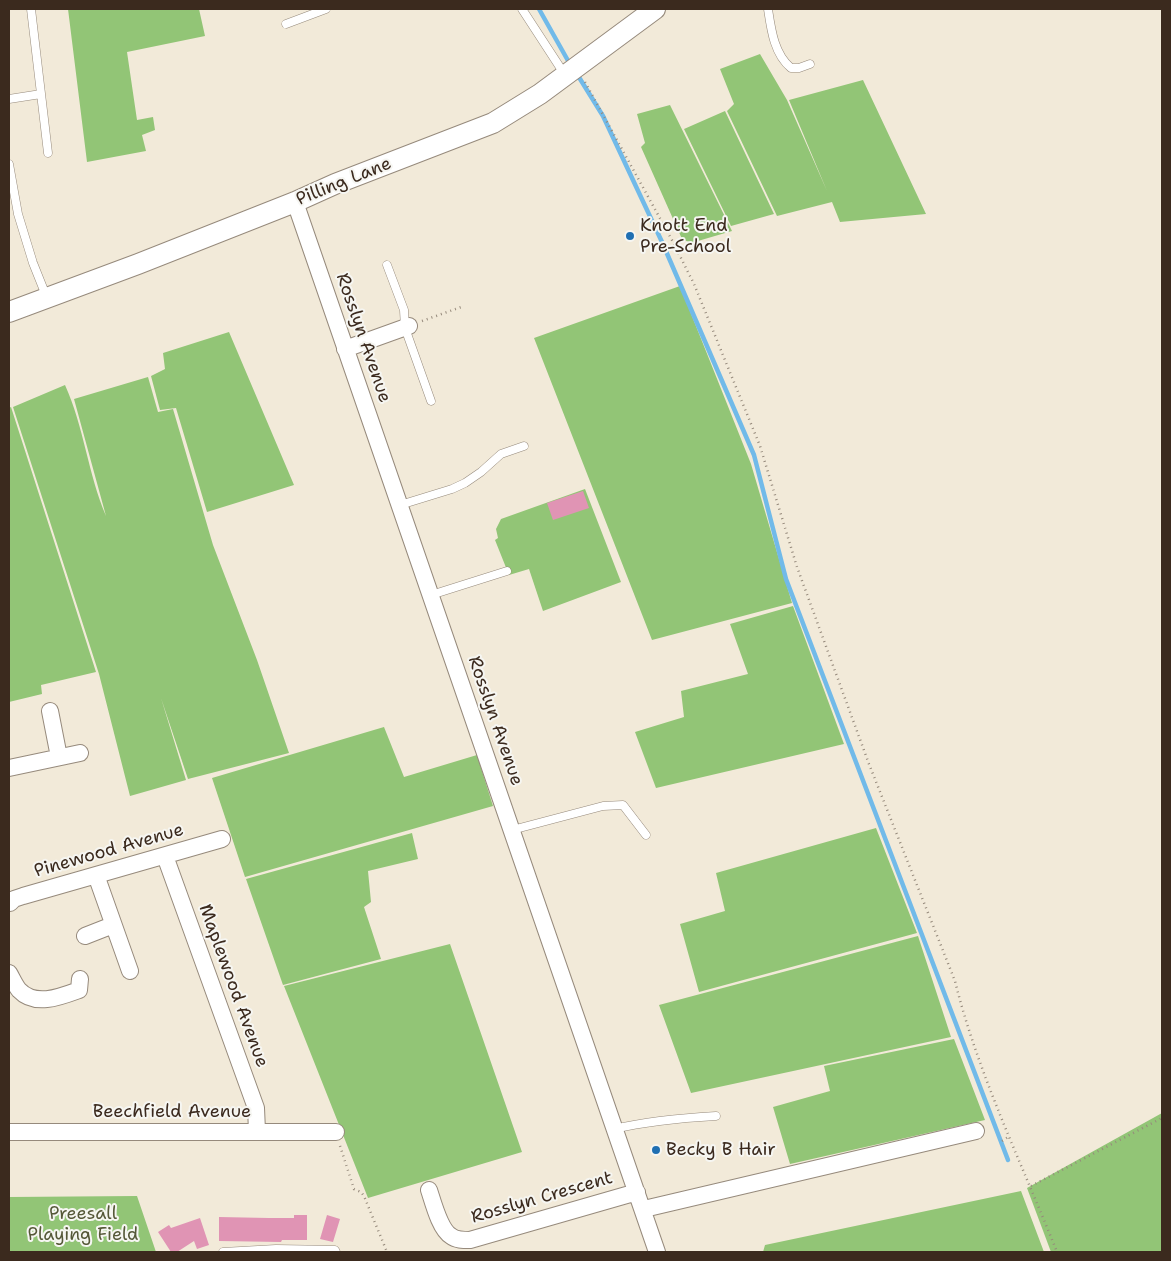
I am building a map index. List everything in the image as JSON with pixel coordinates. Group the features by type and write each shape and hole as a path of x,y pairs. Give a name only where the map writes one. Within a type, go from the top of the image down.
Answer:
{"street":[{"name":"Pilling Lane","path":"9,312 138,264 295,202 335,184 493,123 540,94 655,9"},
{"name":"Rosslyn Avenue","path":"295,202 614,1130 644,1209 657,1252"},
{"path":"345,349 407,327"},
{"path":"50,711 59,758"},
{"path":"9,768 80,753"},
{"name":"Pinewood Avenue","path":"9,904 14,899 23,896 222,839"},
{"name":"Maplewood Avenue","path":"165,856 256,1108 257,1131"},
{"path":"96,875 130,971"},
{"path":"85,936 113,925"},
{"path":"9,973 20,990 29,997 39,1000 58,997 78,990 80,979"},
{"path":"644,1209 976,1131"},
{"name":"Beechfield Avenue","path":"9,1132 336,1132"},
{"name":"Rosslyn Crescent","path":"429,1190 444,1230 451,1236 470,1240 637,1192"}],"lane":[{"path":"32,9 48,153"},
{"path":"286,24 326,9"},
{"path":"522,9 571,71"},
{"path":"768,9 772,35 785,63 791,68 810,64"},
{"path":"9,99 41,94"},
{"path":"9,164 18,214 46,298"},
{"path":"387,265 404,310 407,327 431,401"},
{"path":"400,505 452,489 465,483 501,454 524,446"},
{"path":"431,595 507,570"},
{"path":"512,830 603,806 622,805 646,835"},
{"path":"614,1130 638,1123 666,1119 716,1116"},
{"path":"223,1252 276,1249 335,1250 336,1252"}],"path":[{"path":"588,87 694,284 760,446 797,567 869,764 955,981 961,1008 1008,1137 1031,1186 1057,1252"},
{"path":"407,327 464,306"},
{"path":"1031,1186 1162,1118"},
{"path":"336,1132 354,1189 361,1192 364,1196 387,1252"},
{"path":"1002,1141 1008,1137"}],"green space":[{"path":"68,9 199,9 205,36 127,52 137,120 153,117 155,130 142,135 146,151 87,162"},
{"path":"760,54 787,100 827,191 789,100 863,80 926,214 840,222 832,202 777,216 727,111 734,104 720,69"},
{"path":"670,105 732,231 691,243 682,239 641,147 645,143 637,114"},
{"path":"725,111 774,214 731,226 684,129"},
{"path":"680,286 751,464 792,603 652,640 534,338"},
{"path":"229,332 294,485 207,512 176,408 160,410 151,376 165,369 163,353"},
{"path":"148,377 158,412 173,409 213,545 257,660 289,753 188,779 161,698 186,780 130,796 99,674 13,407 65,385 77,417 95,484 106,516 74,399"},
{"path":"11,407 96,672 41,685 42,694 9,702 9,408"},
{"path":"585,489 621,582 543,611 529,569 509,575 495,540 498,538 496,529 501,519"},
{"path":"793,606 844,744 656,788 635,732 684,717 681,691 748,674 730,624"},
{"path":"384,727 404,777 477,755 493,806 245,877 212,778"},
{"path":"876,828 917,933 699,992 680,924 725,911 716,873"},
{"path":"412,833 418,859 368,871 371,902 364,907 381,959 283,985 246,879"},
{"path":"918,936 951,1037 691,1093 659,1005"},
{"path":"450,944 522,1152 368,1198 284,986"},
{"path":"954,1039 985,1120 790,1164 773,1107 830,1091 824,1066"},
{"path":"1162,1113 1162,1252 1051,1252 1027,1188"},
{"path":"1021,1191 1044,1252 763,1252 765,1245"},
{"name":"Preesall Playing Field","path":"137,1196 156,1252 9,1252 9,1197"}],"building":[{"path":"583,491 589,508 553,520 547,503"},
{"path":"294,1215 307,1215 307,1240 282,1240 281,1242 219,1241 219,1217 294,1218"},
{"path":"327,1215 340,1219 333,1242 320,1239"},
{"path":"200,1218 209,1245 197,1249 194,1241 177,1252 171,1252 158,1232 169,1225 171,1228"}],"waterway":[{"path":"539,9 571,66"},
{"path":"577,74 603,116 662,242 754,455 786,579 1008,1160"}],"place":[{"name":"Knott End Pre-School","path":"630,236"},
{"name":"Becky B Hair","path":"656,1150"}]}
